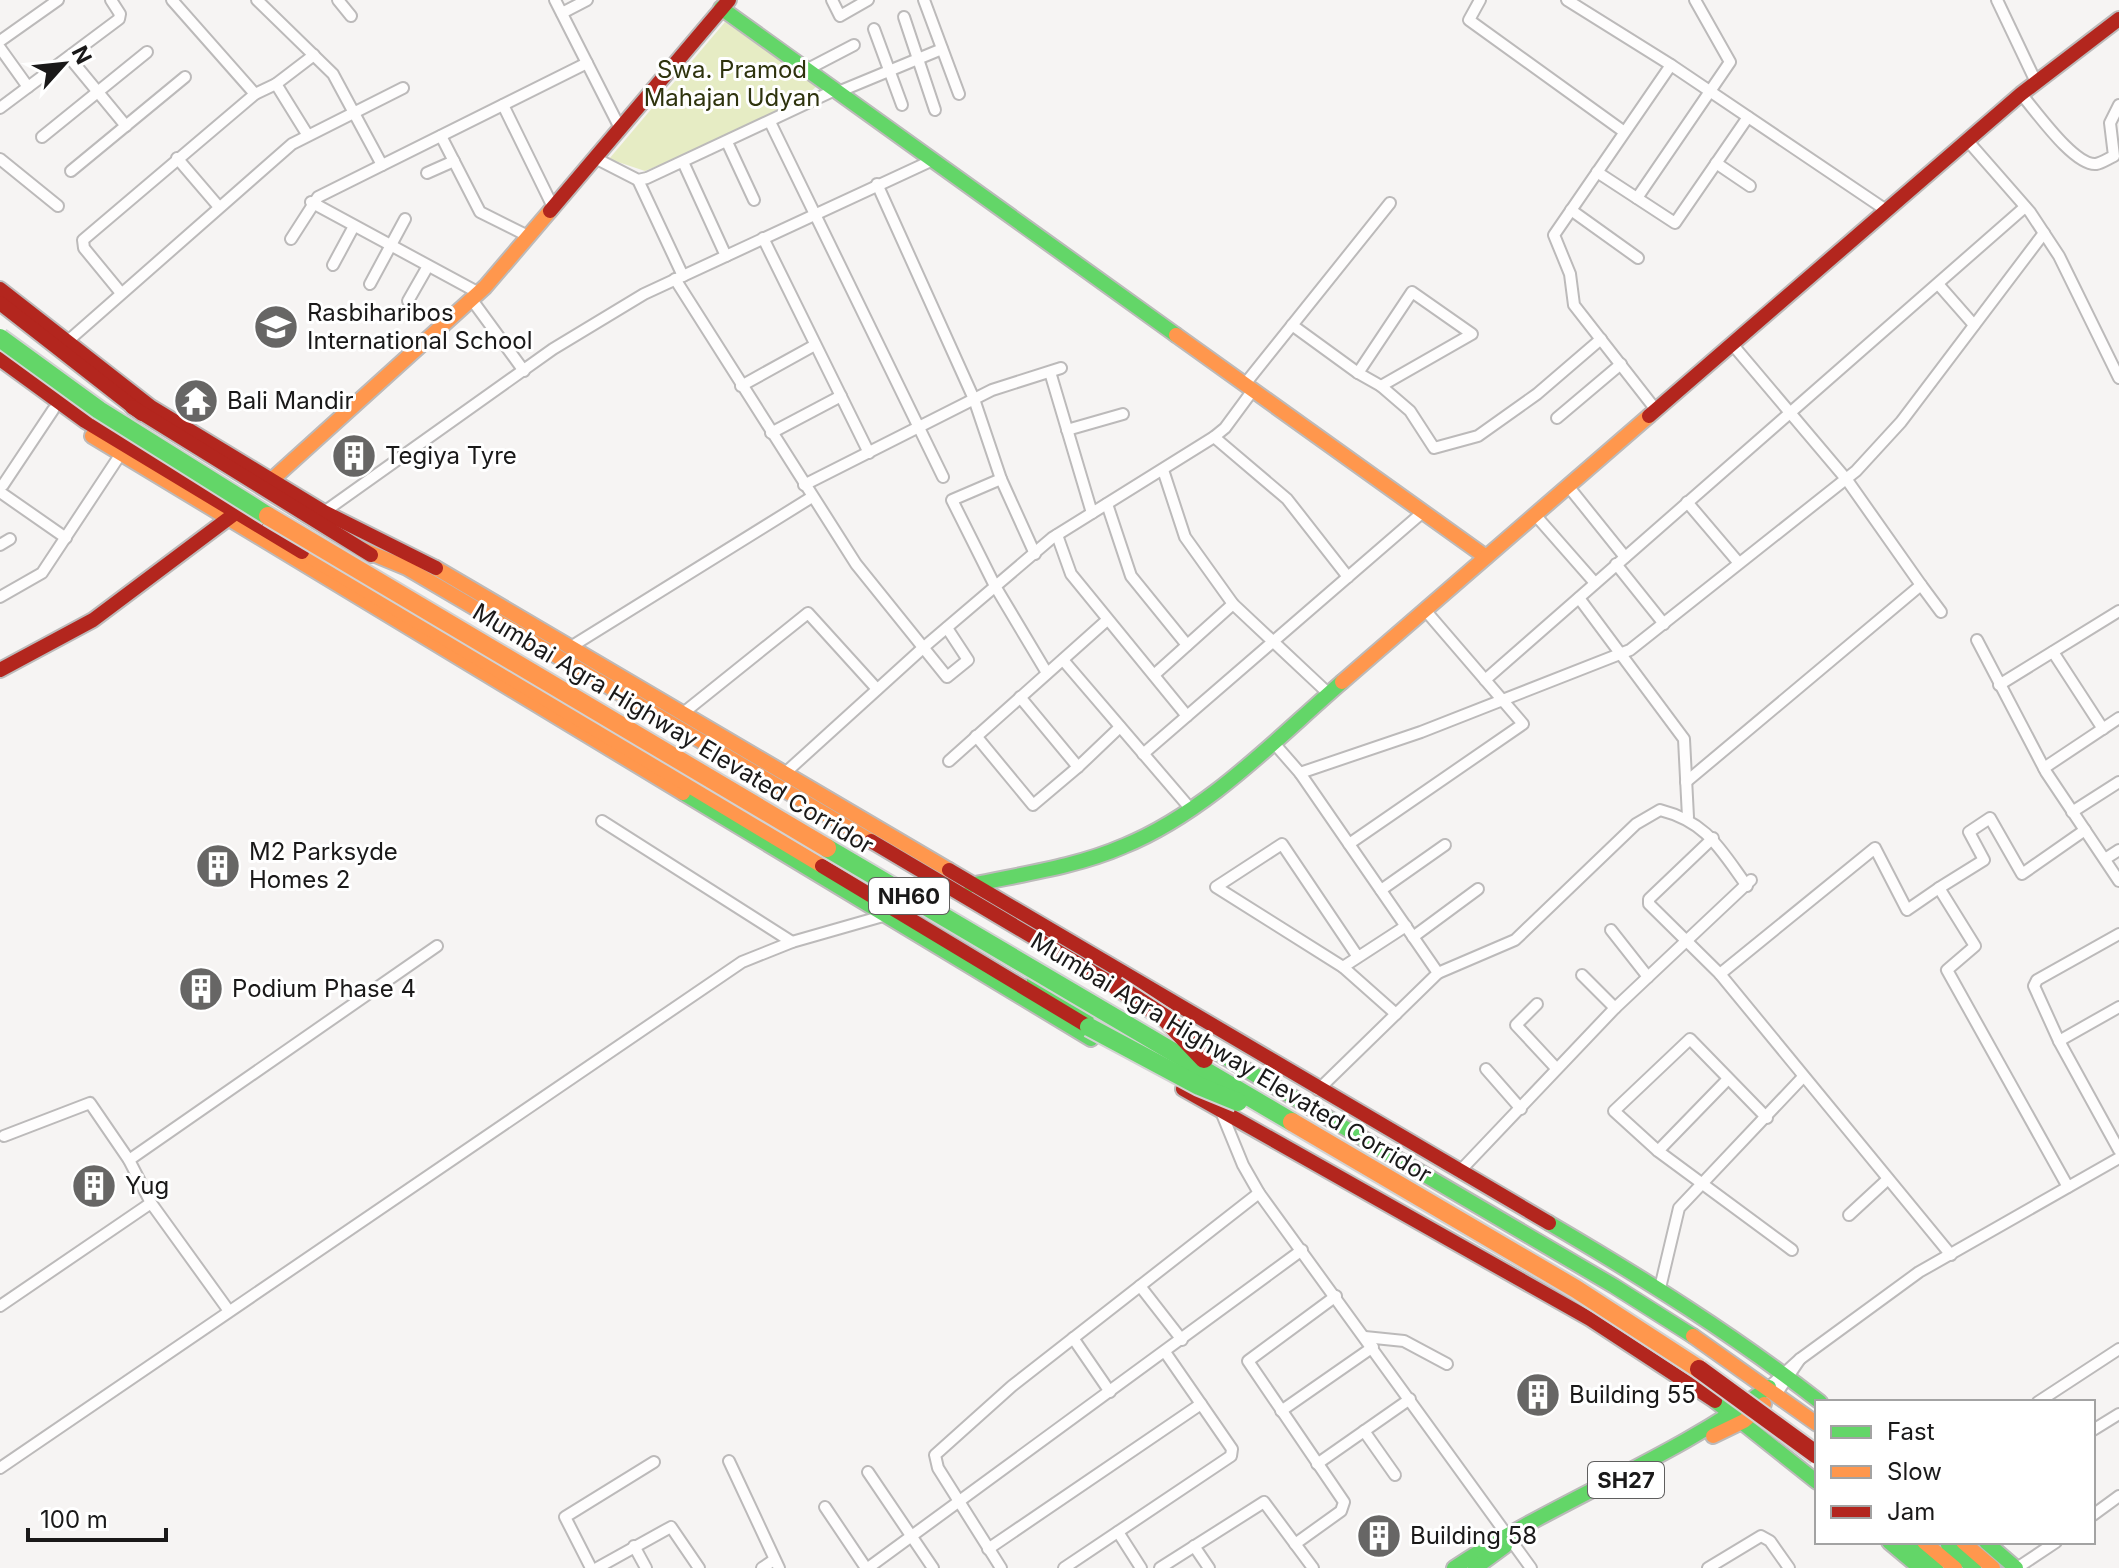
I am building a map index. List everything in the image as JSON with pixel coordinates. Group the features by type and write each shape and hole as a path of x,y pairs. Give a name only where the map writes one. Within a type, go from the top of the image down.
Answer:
{"main road":[{"path":"0,670 93,620 235,513 475,297 725,4 806,70 1486,557"},
{"path":"971,885 1122,847 1154,832 1189,807 1273,742 1486,557 1537,517 1568,486 1967,140 2119,19"},
{"path":"0,289 69,340 115,382 361,549 1600,1278 1773,1390 1815,1422"},
{"path":"0,303 142,414"},
{"path":"0,314 107,393 142,414 266,485 444,572 1318,1090 1660,1288 1786,1374 1818,1400"},
{"name":"Mumbai Agra Highway Elevated Corridor","path":"0,321 106,399 266,501 1204,1059 1628,1306 1815,1437"},
{"name":"Mumbai Agra Highway Elevated Corridor","path":"0,338 99,410 330,555 1626,1321 1815,1454"},
{"path":"0,346 235,513 1089,1027 1199,1086 1238,1102 1261,1104"},
{"path":"0,359 85,421 883,916 1049,1016 1219,1107 1590,1319 1744,1414 1815,1480"},
{"path":"0,371 120,455 235,513 1587,1303 1815,1466"},
{"path":"361,549 407,568 1116,986 1165,1018 1204,1059"},
{"name":"SH27","path":"1454,1568 1744,1414 1773,1390"},
{"name":"SH27","path":"1475,1568 1510,1536"},
{"path":"1892,1544 1922,1568"},
{"path":"1907,1544 1922,1568"},
{"path":"1926,1544 1955,1568"},
{"path":"1947,1544 1974,1568"},
{"path":"1965,1544 1993,1568"},
{"path":"1988,1544 2017,1568"}],"street":[{"path":"0,41 58,0"},
{"path":"0,108 119,19 120,14 111,0"},
{"path":"172,0 255,94"},
{"path":"257,0 333,74 382,165"},
{"path":"338,0 351,16"},
{"path":"555,0 620,128"},
{"path":"562,13 587,0"},
{"path":"832,0 840,16 868,0"},
{"path":"924,0 959,94"},
{"path":"1480,0 1469,20 1623,131"},
{"path":"1567,0 1671,65 1886,210"},
{"path":"1637,198 1730,62 1695,0"},
{"path":"1997,0 2029,88 2072,152 2083,161 2097,164 2114,156 2110,123 2119,105"},
{"path":"904,17 935,110"},
{"path":"874,29 902,105"},
{"path":"806,70 854,45"},
{"path":"0,48 28,87"},
{"path":"638,180 836,91 942,49"},
{"path":"42,137 147,52"},
{"path":"121,293 84,248 83,240 255,94 276,84 314,55"},
{"path":"69,57 126,126"},
{"path":"291,239 311,202 587,63"},
{"path":"1656,410 1574,305 1570,274 1554,235 1671,65"},
{"path":"71,171 185,77"},
{"path":"276,84 307,134"},
{"path":"69,340 307,134 403,88"},
{"path":"503,105 553,207"},
{"path":"1597,172 1675,223 1748,117"},
{"path":"770,122 943,477"},
{"path":"441,136 480,212 528,236"},
{"path":"1967,140 2025,207 2059,256 2119,378"},
{"path":"727,142 754,200"},
{"path":"177,158 219,207"},
{"path":"595,158 638,180 679,278 741,386 856,564 947,677 968,660 947,628"},
{"path":"0,159 58,206"},
{"path":"324,512 595,323 679,278 933,160"},
{"path":"427,173 454,161"},
{"path":"683,162 726,256"},
{"path":"1716,163 1750,186"},
{"path":"877,184 974,399 1001,479 1035,554"},
{"path":"311,202 428,266 475,297 524,371"},
{"path":"784,774 924,647 1057,535 1225,428 1292,325 1390,203"},
{"path":"1485,680 2025,207"},
{"path":"1571,210 1638,258"},
{"path":"370,284 405,219"},
{"path":"333,265 354,226"},
{"path":"1300,773 1503,701 1622,653 1664,624 1738,562 1847,480 1901,422 2044,233"},
{"path":"763,238 869,453"},
{"path":"408,301 428,266"},
{"path":"1938,284 1974,325"},
{"path":"1358,373 1412,292 1472,334 1381,386"},
{"path":"1292,325 1381,386 1410,411 1434,448 1478,436 1537,394 1601,339"},
{"path":"1732,344 1847,480 1941,612"},
{"path":"741,386 815,345"},
{"path":"1557,418 1621,364"},
{"path":"804,485 974,399 1056,370 1067,430 1092,513"},
{"path":"771,433 841,396"},
{"path":"53,410 2,489 66,538"},
{"path":"1067,430 1123,414"},
{"path":"1214,437 1287,499 1348,577"},
{"path":"0,597 42,573 120,455"},
{"path":"1163,470 1185,537 1233,604 1329,694"},
{"path":"1001,479 952,500 995,586 1047,673"},
{"path":"1568,486 1664,624"},
{"path":"569,648 812,497"},
{"path":"1687,502 1738,562"},
{"path":"1107,504 1131,576 1187,645"},
{"path":"1143,754 1423,512"},
{"path":"1537,517 1595,583"},
{"path":"1057,535 1071,574 1106,621 1187,716"},
{"path":"1686,782 1921,585"},
{"path":"1579,598 1684,739 1688,817"},
{"path":"1154,675 1233,604"},
{"path":"1349,844 1523,724 1425,610"},
{"path":"1999,685 2119,611"},
{"path":"682,714 808,613 877,689"},
{"path":"949,761 1106,621"},
{"path":"1977,640 2044,768 2119,881"},
{"path":"2053,652 2103,729"},
{"path":"1063,660 1189,807"},
{"path":"1020,697 1078,767"},
{"path":"2044,768 2119,718"},
{"path":"976,736 1033,805 1120,727"},
{"path":"1273,742 1300,773 1438,973"},
{"path":"2072,812 2119,782"},
{"path":"1318,1090 1438,973 1515,940 1636,824 1660,810 1688,817 1713,838 1749,883 1615,1008 1459,1172"},
{"path":"1720,974 1789,914 1875,848 1907,910 1984,860 1969,832 1990,818 2022,874 2085,830"},
{"path":"602,821 792,942"},
{"path":"1713,838 1648,901 1720,974 1951,1255"},
{"path":"1358,957 1282,844 1216,887 1343,967 1396,1014"},
{"path":"1381,890 1445,845"},
{"path":"2105,859 2119,850"},
{"path":"1939,888 1975,946 1947,970 2068,1187"},
{"path":"1413,937 1478,889"},
{"path":"0,1468 730,970 792,942 883,916"},
{"path":"1343,967 1406,926"},
{"path":"1611,930 1648,977"},
{"path":"2119,934 2035,983 2059,1041 2119,1150"},
{"path":"129,1160 437,946"},
{"path":"1582,975 1615,1008"},
{"path":"1537,1004 1516,1025 1556,1068"},
{"path":"2059,1041 2119,1007"},
{"path":"1767,1118 1690,1039 1614,1111 1658,1151 1792,1250"},
{"path":"1486,1069 1521,1109"},
{"path":"1660,1288 1679,1208 1803,1077"},
{"path":"1658,1151 1728,1079"},
{"path":"4,1136 90,1103 129,1160 151,1203 229,1311"},
{"path":"1219,1107 1243,1165 1259,1193 1531,1568"},
{"path":"1773,1390 1800,1359 1919,1272 2119,1158"},
{"path":"1849,1215 1888,1179"},
{"path":"1001,1568 938,1468 935,1455 1073,1338 1259,1193"},
{"path":"0,1306 151,1203"},
{"path":"825,1507 867,1568 1302,1250"},
{"path":"1140,1286 1182,1340"},
{"path":"1295,1544 1344,1507 1248,1361 1336,1296"},
{"path":"1365,1337 1404,1341 1447,1364"},
{"path":"1073,1338 1110,1392"},
{"path":"1281,1411 1373,1347"},
{"path":"2053,1398 2119,1349"},
{"path":"1064,1568 1231,1456 1232,1449 1165,1352"},
{"path":"1317,1464 1410,1399"},
{"path":"988,1549 1201,1404"},
{"path":"2095,1429 2119,1414"},
{"path":"1364,1431 1395,1475"},
{"path":"729,1461 777,1564 762,1568"},
{"path":"654,1462 565,1517 589,1567 671,1527 699,1568"},
{"path":"868,1472 933,1568"},
{"path":"2095,1514 2118,1497"},
{"path":"1160,1568 1264,1502 1313,1568"},
{"path":"1118,1532 1141,1568"},
{"path":"1708,1568 1761,1536 1770,1541 1789,1568"},
{"path":"2017,1568 2053,1544"},
{"path":"634,1546 646,1568"},
{"path":"1194,1546 1209,1568"}],"green space":[{"name":"Swa. Pramod Mahajan Udyan","path":"725,22 817,86 801,100 738,133 645,171 609,159"}],"traffic: fast":[{"path":"721,8 1176,335"},
{"path":"0,338 99,410 268,516"},
{"path":"971,885 1087,859 1154,832 1239,773 1342,682"},
{"path":"683,793 1091,1039"},
{"path":"827,848 1292,1122"},
{"path":"1034,981 1142,1045"},
{"path":"1089,1027 1199,1086 1238,1102"},
{"path":"1187,1035 1614,1286 1693,1336"},
{"path":"1549,1223 1688,1308 1817,1400"},
{"path":"1454,1568 1532,1522 1693,1436 1769,1387"},
{"path":"1715,1401 1815,1480"},
{"path":"1891,1544 1920,1568"},
{"path":"1908,1544 1936,1568"},
{"path":"1988,1544 2016,1568"},
{"path":"1948,1545 1974,1568"},
{"path":"1475,1568 1505,1546"}],"traffic: slow":[{"path":"266,485 485,287 550,211"},
{"path":"1176,335 1486,557"},
{"path":"1342,682 1649,416"},
{"path":"92,436 683,793"},
{"path":"268,516 827,848"},
{"path":"361,549 407,568 871,841"},
{"path":"302,552 822,866"},
{"path":"436,568 949,870"},
{"path":"1292,1122 1576,1289 1699,1369"},
{"path":"1693,1336 1815,1423"},
{"path":"1713,1436 1744,1421 1764,1404"},
{"path":"1926,1544 1955,1568"},
{"path":"1965,1544 1993,1568"}],"traffic: jam":[{"path":"550,211 729,0"},
{"path":"1649,416 2021,94 2119,19"},
{"path":"0,289 151,407 324,512 436,568"},
{"path":"0,303 142,414"},
{"path":"0,359 85,421 302,552"},
{"path":"132,407 371,555"},
{"path":"0,670 93,620 233,515"},
{"path":"871,841 1116,986"},
{"path":"822,866 1089,1027"},
{"path":"949,870 1549,1223"},
{"path":"1116,986 1165,1018 1204,1059"},
{"path":"1183,1089 1590,1319 1715,1401"},
{"path":"1699,1369 1815,1454"}],"place":[{"name":"Rasbiharibos International School","path":"276,327"},
{"name":"Bali Mandir","path":"196,401"},
{"name":"Tegiya Tyre","path":"354,456"},
{"name":"M2 Parksyde Homes 2","path":"218,866"},
{"name":"Podium Phase 4","path":"201,989"},
{"name":"Yug","path":"94,1186"},
{"name":"Building 55","path":"1538,1395"},
{"name":"Building 58","path":"1379,1536"}]}
